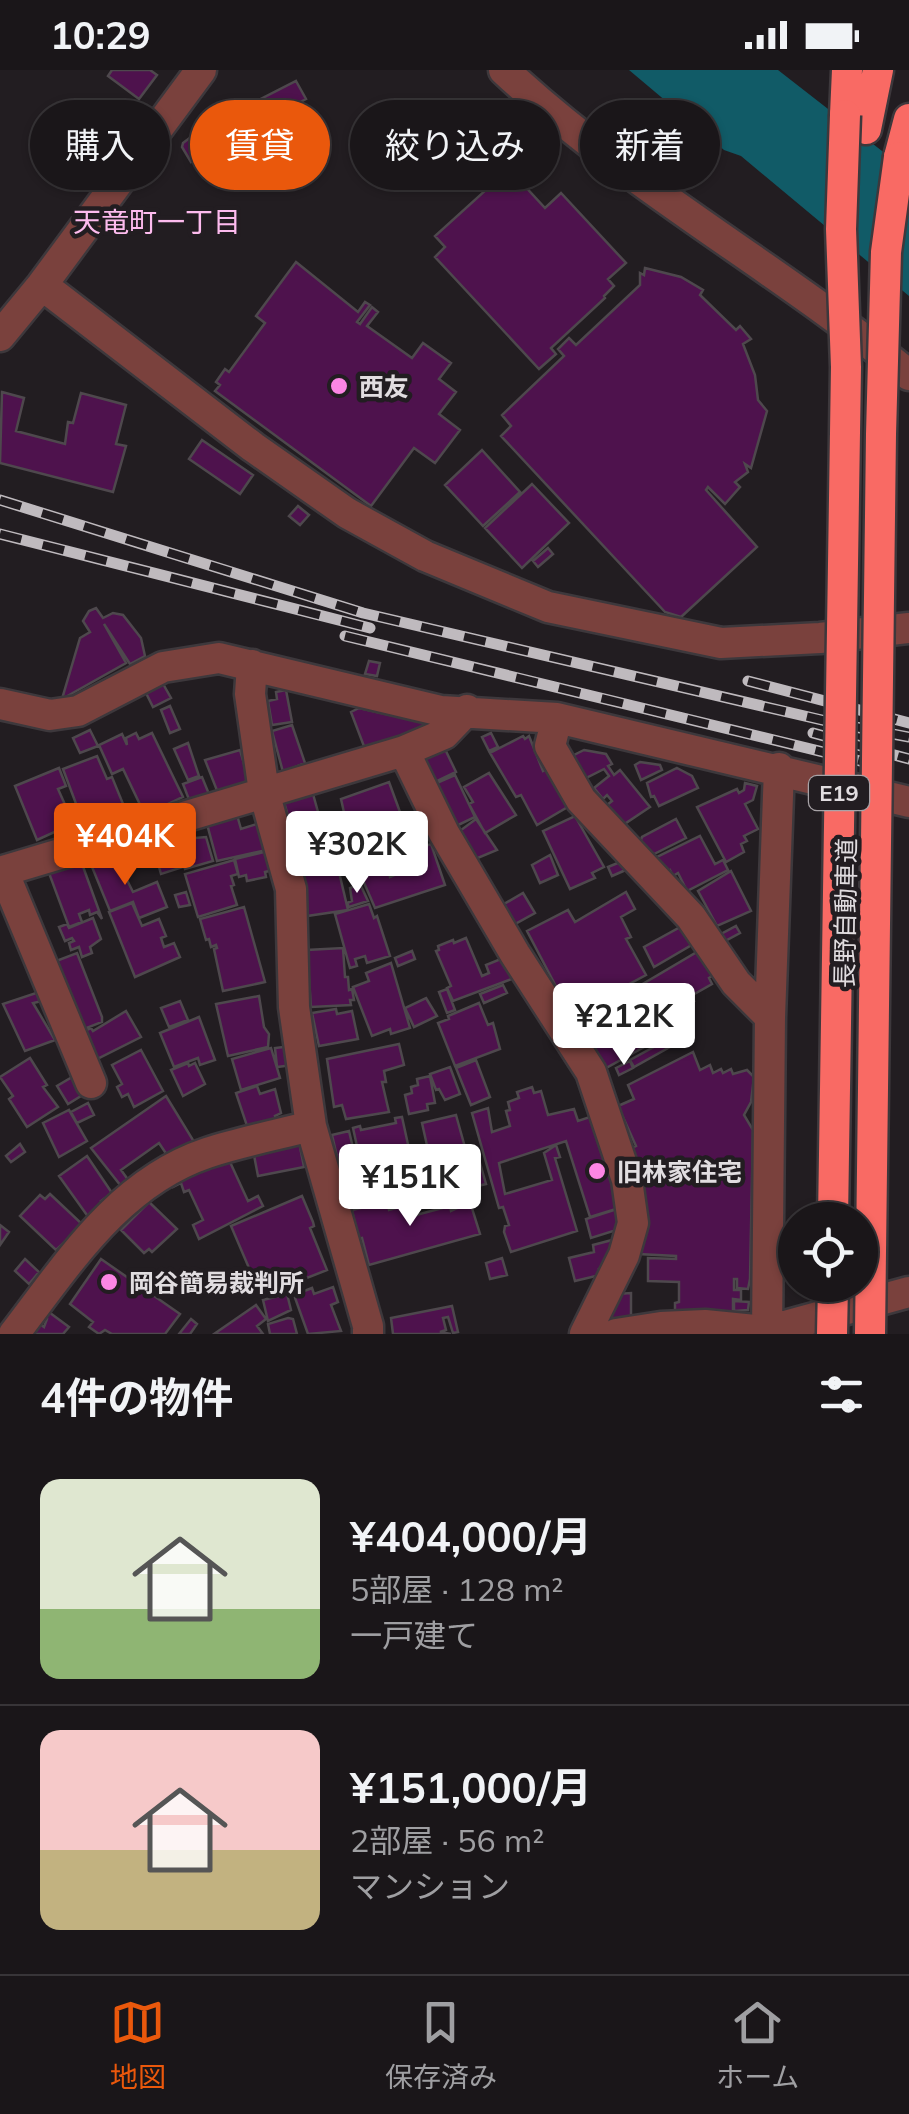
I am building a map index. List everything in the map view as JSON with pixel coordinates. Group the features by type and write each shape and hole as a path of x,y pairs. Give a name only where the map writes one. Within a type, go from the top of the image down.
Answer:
{"highway":[{"path":"846,70 841,228 846,367"},
{"path":"846,367 866,129 878,70"},
{"path":"897,374 886,252 899,157 909,120"},
{"path":"897,374 900,258 909,216"},
{"name":"長野自動車道","path":"834,1202 846,367"},
{"name":"長野自動車道","path":"870,1334 897,374"},
{"path":"832,1302 832,1334"}],"street":[{"path":"0,336 201,70"},
{"path":"504,70 590,141 822,307 897,374"},
{"path":"42,285 253,447 348,513 425,556 548,607 722,643 909,628"},
{"path":"0,704 50,715 78,711 162,667 219,658 441,711 557,718 909,802"},
{"path":"252,665 250,694 264,792 292,889 294,1008 310,1126 368,1334"},
{"path":"92,1083 1,872 404,751 444,734 467,710"},
{"path":"557,718 550,746 581,800 691,917 736,983 770,1017"},
{"path":"404,751 444,833 591,1072 627,1180 633,1223 624,1255 584,1334"},
{"path":"766,1333 770,1017 779,768"},
{"path":"14,1334 118,1204 204,1154 310,1126"},
{"path":"616,1334 690,1326 766,1333 909,1292"}],"water":[{"path":"629,70 778,70 909,172 909,296 741,156 720,147 720,100 665,100"}],"building":[{"path":"112,70 150,70 157,75 139,99 108,76"},
{"path":"296,81 306,99 304,100 259,100"},
{"path":"190,138 190,160 182,147"},
{"path":"486,190 528,190 545,208 561,193 626,263 608,279 614,286 605,298 551,348 556,354 539,369 435,257 445,247 435,236"},
{"path":"296,262 358,312 365,302 370,305 357,322 360,324 372,307 378,312 367,326 412,358 423,343 451,363 439,379 456,392 439,414 460,430 435,463 414,448 371,506 215,391 225,369 229,372 265,323 256,316"},
{"path":"645,268 681,277 703,290 700,295 736,330 740,326 751,339 743,344 755,375 758,400 767,411 751,468 745,464 748,472 735,482 740,487 725,504 708,487 706,490 757,547 681,617 665,612 501,436 511,426 502,415 564,356 558,349 569,338 576,345 640,285 640,273 644,275"},
{"path":"2,392 24,398 16,431 65,444 68,422 73,423 81,393 126,405 116,444 126,446 113,492 0,463"},
{"path":"202,440 253,475 240,494 189,459"},
{"path":"482,450 520,492 483,526 445,485"},
{"path":"532,484 569,523 522,568 485,528"},
{"path":"298,506 309,515 300,525 289,516"},
{"path":"548,548 553,554 538,567 533,561"},
{"path":"96,608 103,618 113,613 123,615 141,638 145,656 130,664 104,624 126,663 62,699 80,638 90,632 83,621"},
{"path":"369,661 380,663 377,676 365,674"},
{"path":"162,682 171,698 153,707 145,691"},
{"path":"286,690 292,722 272,725 268,701 277,699 276,692"},
{"path":"170,706 180,729 170,733 161,710"},
{"path":"359,708 424,723 426,729 365,749 351,712"},
{"path":"292,725 305,763 283,772 272,731"},
{"path":"90,730 98,746 80,753 73,738"},
{"path":"136,733 139,739 152,733 183,797 145,815 123,769 112,774 99,745 122,734 127,745 126,738"},
{"path":"491,733 498,747 489,751 482,737"},
{"path":"529,736 543,771 551,767 571,805 537,825 521,795 516,797 490,753"},
{"path":"188,743 199,776 188,780 174,749"},
{"path":"444,747 456,772 431,784 418,756"},
{"path":"240,750 248,778 243,786 218,793 205,760"},
{"path":"584,750 606,754 614,775 620,770 650,807 623,825 607,805 612,801 607,795 603,799 594,788 609,776 604,769 584,779 572,756"},
{"path":"97,756 107,779 112,777 128,816 87,833 63,769"},
{"path":"635,765 660,765 662,770 641,780"},
{"path":"59,768 66,786 58,789 71,818 70,825 37,840 15,786"},
{"path":"677,768 692,776 698,788 659,806 647,783"},
{"path":"489,773 516,815 485,833 464,787"},
{"path":"455,775 475,817 452,828 432,785"},
{"path":"202,777 209,794 190,802 183,784"},
{"path":"389,782 400,812 353,828 348,816 345,817 341,799"},
{"path":"745,783 757,786 753,800 745,804 758,829 744,836 744,852 726,862 697,807 737,789 739,793"},
{"path":"313,794 320,819 326,818 330,833 325,835 327,839 297,847 284,802"},
{"path":"426,809 436,836 399,850 388,824"},
{"path":"77,811 86,832 69,839 64,827 72,820 70,814"},
{"path":"237,815 241,829 263,822 271,849 217,861 207,824"},
{"path":"575,816 604,867 592,873 595,878 570,889 543,831"},
{"path":"476,819 497,850 473,860 457,833"},
{"path":"676,819 686,838 650,856 639,845 642,837"},
{"path":"388,824 397,853 356,863 351,838"},
{"path":"342,835 349,854 335,859 329,840"},
{"path":"174,836 183,867 161,874 152,842"},
{"path":"700,836 715,864 723,860 728,870 687,891 678,873 665,873 653,859"},
{"path":"206,837 213,861 185,869 178,845"},
{"path":"431,844 445,885 375,908 359,871 362,867 386,859 390,877 402,866 399,855"},
{"path":"272,850 277,869 265,872 266,877 247,881 246,875 239,877 235,859"},
{"path":"117,851 133,892 157,882 167,907 139,918 133,902 110,911 90,862"},
{"path":"550,855 558,875 540,883 532,865"},
{"path":"234,860 238,874 231,876 231,886 237,905 198,917 185,874"},
{"path":"625,860 628,869 612,876 608,867"},
{"path":"81,861 102,919 97,912 90,915 89,910 79,914 82,922 69,927 49,873"},
{"path":"341,863 339,872 348,910 307,916 302,873"},
{"path":"731,871 751,911 717,926 698,891"},
{"path":"360,884 368,901 349,907 350,888"},
{"path":"186,892 190,905 179,907 175,895"},
{"path":"626,892 635,909 621,917 631,937 626,939 646,975 571,1015 527,931 568,910 575,922"},
{"path":"523,893 535,913 515,924 504,904"},
{"path":"132,903 142,926 159,919 166,936 161,938 164,947 174,943 180,957 135,977 109,912"},
{"path":"369,904 390,956 367,963 365,956 355,959 357,966 350,968 335,914"},
{"path":"244,907 265,982 223,991 214,949 217,948 206,940 200,919"},
{"path":"93,918 101,939 90,947 92,953 82,957 79,947 71,950 69,943 74,941 65,941 59,927 67,924 69,928"},
{"path":"684,925 695,943 654,967 644,947"},
{"path":"736,926 740,933 725,941 721,934"},
{"path":"466,938 482,976 489,973 486,965 508,956 517,977 453,1001 436,951 438,946"},
{"path":"343,948 345,977 354,1000 350,1000 351,1005 311,1007 307,950"},
{"path":"702,949 717,973 709,978 712,984 691,996 694,1001 674,1012 682,1026 606,1068 580,1021"},
{"path":"412,951 415,959 398,966 395,958"},
{"path":"77,953 102,1017 102,1022 79,1031 51,963"},
{"path":"391,963 410,1028 391,1034 390,1029 372,1036 353,987 369,981 366,973"},
{"path":"503,985 507,993 484,1003 480,994"},
{"path":"447,989 455,1010 447,1013 439,992"},
{"path":"39,992 42,1001 33,1003 55,1040 25,1051 3,1004"},
{"path":"259,996 264,1027 269,1034 268,1047 228,1056 216,1004"},
{"path":"426,998 437,1016 414,1027 405,1008"},
{"path":"180,1001 188,1020 169,1027 161,1008"},
{"path":"479,1003 488,1025 493,1023 500,1049 455,1066 438,1023"},
{"path":"336,1009 337,1014 352,1011 358,1039 319,1046 312,1013"},
{"path":"126,1011 141,1037 95,1060 80,1033 91,1028 93,1031"},
{"path":"199,1017 215,1060 200,1065 198,1058 174,1067 160,1033"},
{"path":"689,1028 693,1034 634,1067 630,1060"},
{"path":"399,1044 404,1065 384,1071 386,1082 382,1082 389,1112 346,1119 342,1105 334,1107 327,1059"},
{"path":"292,1046 293,1065 277,1067 275,1048"},
{"path":"271,1048 280,1078 241,1090 232,1059"},
{"path":"141,1050 163,1091 134,1107 128,1094 122,1097 117,1087 122,1084 112,1065"},
{"path":"693,1052 700,1070 710,1065 713,1073 721,1069 723,1073 731,1069 733,1074 747,1070 754,1077 751,1102 744,1115 753,1130 750,1279 748,1289 737,1288 734,1279 734,1290 741,1290 741,1300 733,1299 733,1316 675,1316 679,1282 648,1281 648,1258 676,1256 638,1254 623,1153 636,1146 618,1106 634,1099 628,1085"},
{"path":"30,1058 47,1085 43,1087 58,1107 27,1127 0,1077"},
{"path":"476,1060 490,1097 471,1105 456,1068"},
{"path":"630,1061 633,1068 619,1075 616,1068"},
{"path":"195,1063 205,1084 183,1096 171,1070"},
{"path":"450,1067 460,1094 445,1100 430,1074"},
{"path":"79,1073 89,1091 68,1104 57,1086"},
{"path":"430,1076 435,1103 427,1104 428,1110 409,1114 405,1095 418,1085 417,1079"},
{"path":"257,1086 260,1094 275,1089 281,1113 275,1116 278,1125 250,1135 236,1093"},
{"name":"旧林家住宅","path":"532,1087 534,1093 541,1091 548,1115 574,1109 578,1121 599,1114 629,1205 590,1217 566,1141 499,1163 505,1194 552,1180 544,1153 556,1145 560,1157 555,1158 577,1231 511,1252 504,1232 509,1225 503,1207 499,1208 472,1113 488,1108 492,1132 510,1126 508,1102 519,1098 517,1092"},
{"path":"166,1096 196,1145 167,1155 159,1143 121,1170 129,1181 121,1186 91,1148"},
{"path":"88,1103 94,1115 77,1123 71,1112"},
{"path":"69,1110 87,1141 59,1157 43,1123"},
{"path":"456,1115 468,1158 452,1162 458,1191 438,1195 422,1123"},
{"path":"402,1117 409,1149 360,1160 353,1128 396,1123 395,1118"},
{"path":"349,1131 357,1165 340,1169 332,1135"},
{"path":"299,1142 304,1167 258,1176 253,1150"},
{"path":"20,1144 25,1152 11,1162 6,1156"},
{"path":"230,1154 248,1201 258,1196 263,1206 199,1239 193,1225 203,1220 189,1190 184,1192 181,1183 173,1187 170,1180"},
{"path":"87,1156 112,1193 89,1218 59,1176"},
{"path":"478,1156 486,1184 465,1189 458,1164"},
{"path":"422,1172 424,1182 414,1184 412,1175"},
{"path":"409,1176 413,1195 360,1206 356,1187"},
{"path":"50,1194 83,1225 56,1250 20,1216 40,1195 45,1199"},
{"path":"302,1196 327,1270 261,1296 231,1226"},
{"path":"149,1202 177,1229 152,1252 149,1249 144,1253 121,1230"},
{"path":"387,1202 389,1210 410,1204 416,1215 450,1206 451,1211 470,1202 480,1234 369,1265 352,1210"},
{"path":"617,1209 623,1228 591,1238 586,1219"},
{"path":"0,1225 9,1232 0,1245"},
{"path":"616,1239 614,1265 599,1269 600,1275 575,1281 569,1258 594,1252 593,1245"},
{"path":"502,1258 507,1275 490,1279 486,1263"},
{"path":"25,1259 39,1272 29,1284 15,1271"},
{"name":"岡谷簡易裁判所","path":"101,1259 180,1314 165,1334 112,1334 105,1330 99,1334 89,1327 93,1322 70,1304"},
{"path":"333,1287 338,1302 331,1305 341,1331 308,1334 294,1295 312,1288 314,1294"},
{"path":"631,1293 631,1320 610,1320 610,1303 617,1303 617,1294"},
{"path":"287,1294 291,1310 268,1321 263,1300"},
{"path":"734,1301 749,1302 748,1310 734,1311"},
{"path":"256,1305 266,1319 257,1326 263,1334 214,1334"},
{"path":"452,1306 458,1332 453,1333 448,1317 443,1318 446,1330 440,1332 451,1334 393,1334 391,1318"},
{"path":"42,1307 69,1327 63,1334 24,1334 34,1320 44,1327 47,1319 42,1315"},
{"path":"191,1319 197,1324 190,1334 179,1334"},
{"path":"293,1319 297,1334 270,1334 268,1324"}],"railway":[{"path":"0,500 363,613 909,737"},
{"path":"0,534 370,628"},
{"path":"345,636 885,767"},
{"path":"748,681 909,723"},
{"path":"813,733 909,759"}],"place":[{"name":"西友","path":"339,386"},
{"name":"旧林家住宅","path":"597,1171"},
{"name":"岡谷簡易裁判所","path":"109,1282"}],"district":[{"name":"天竜町一丁目","path":"157,221"}]}
